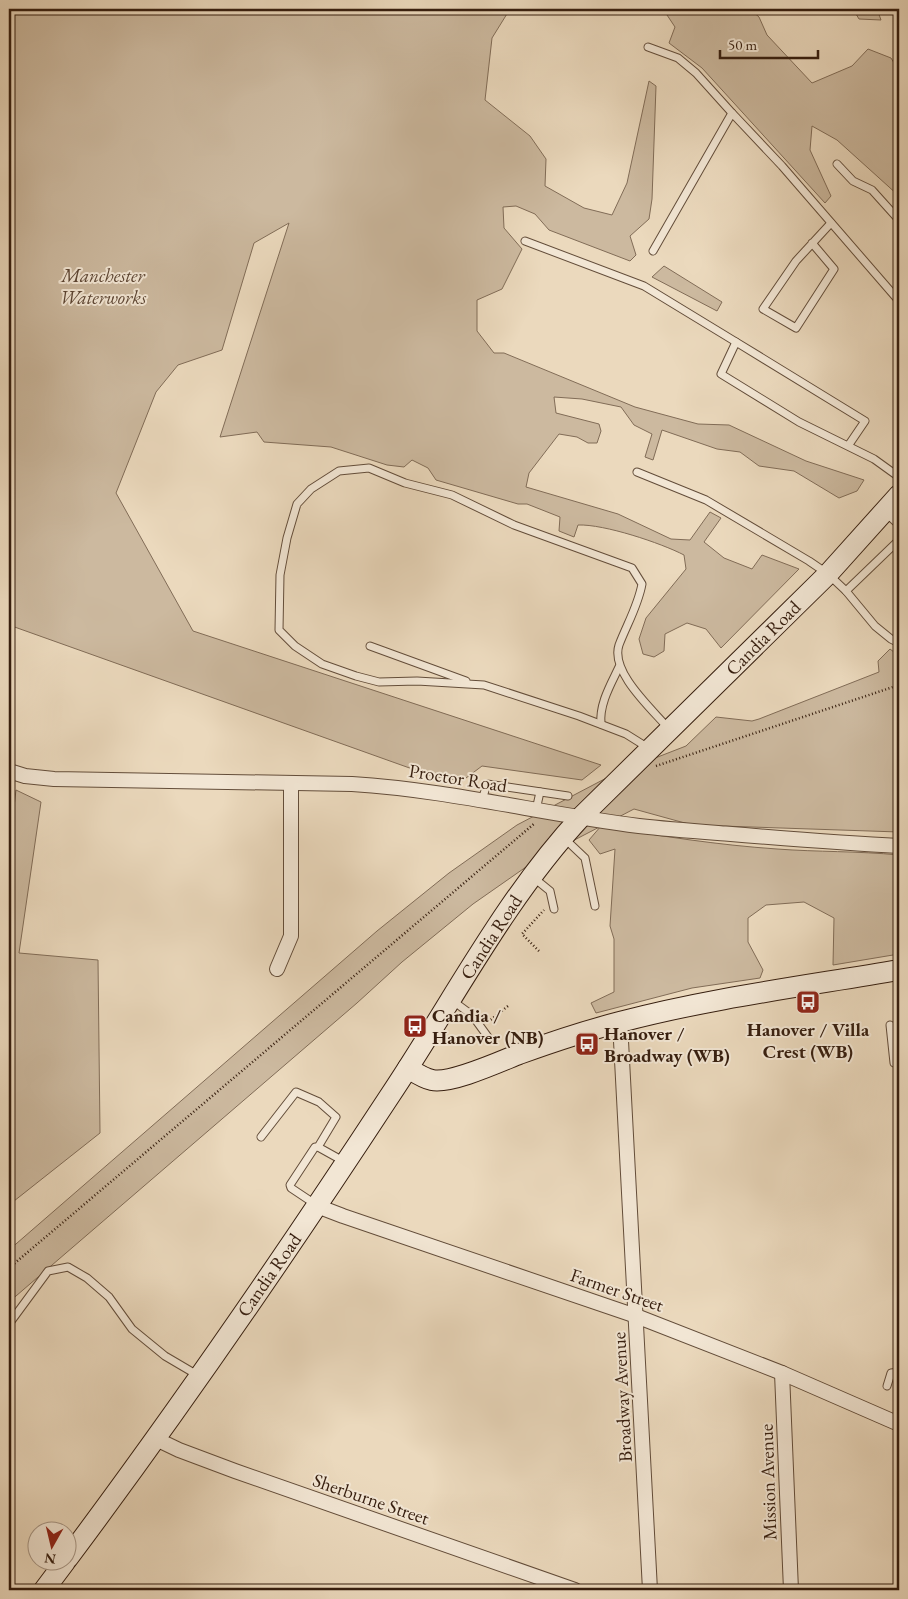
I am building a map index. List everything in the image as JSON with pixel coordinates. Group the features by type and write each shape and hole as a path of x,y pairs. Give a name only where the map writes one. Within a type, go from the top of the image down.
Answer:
{"main road":[{"name":"Candia Road","path":"78,1544 156,1439 317,1206 408,1068 450,999 532,877 563,837 581,817 653,758 670,730 828,574 892,518 899,495"},
{"path":"408,1068 426,1078 442,1080 471,1072 546,1044 620,1022 750,994 899,970"},
{"path":"44,1590 58,1572"}],"street":[{"name":"Proctor Road","path":"9,771 25,776 54,779 380,785 482,800 536,816 581,817 648,827 809,841 899,846"},
{"path":"277,969 291,936 292,783"},
{"name":"Broadway Avenue","path":"620,1022 650,1590"},
{"name":"Farmer Street","path":"317,1206 636,1316 782,1373 899,1424"},
{"name":"Mission Avenue","path":"782,1373 790,1590"},
{"name":"Sherburne Street","path":"156,1439 179,1450 235,1471 575,1590"}],"lane":[{"path":"648,47 678,58 696,73 782,166 899,301"},
{"path":"653,251 732,113"},
{"path":"837,164 853,181 872,190 899,220"},
{"path":"812,243 834,269 796,328 763,309 796,261 812,243 831,223"},
{"path":"525,241 644,286 865,421 848,446"},
{"path":"736,342 721,374 800,422 874,459 899,477"},
{"path":"601,724 600,715 619,667 618,648 639,601 642,584 632,568 514,525 452,495 405,483 370,468 339,472 312,489 297,504 287,538 280,575 278,630 295,646 322,664 380,682 417,681 474,684 484,685 513,694 626,734 653,758"},
{"path":"637,472 706,500 809,560 846,591 875,626 898,640"},
{"path":"846,591 899,540"},
{"path":"370,646 474,684"},
{"path":"619,667 642,698 670,730"},
{"path":"482,800 487,784 568,796"},
{"path":"536,816 540,792"},
{"path":"563,837 585,858 595,906"},
{"path":"532,877 550,891 554,909"},
{"path":"450,999 472,1015 488,1036"},
{"path":"890,1025 894,1063"},
{"path":"261,1137 296,1092 319,1102 336,1117 290,1185 291,1188 317,1206"},
{"path":"318,1146 346,1162"},
{"path":"9,1324 48,1271 68,1267 88,1278 108,1297 132,1329 165,1356 199,1376"},
{"path":"887,1386 891,1373 899,1372"}],"path":[{"path":"653,758 899,685"},
{"path":"9,1268 536,816"},
{"path":"539,950 522,934 552,901"},
{"path":"482,1028 508,1006"}],"green space":[{"name":"Manchester Waterworks","path":"9,9 510,9 492,38 485,100 530,136 546,159 545,186 584,208 612,215 627,183 649,81 656,86 652,199 649,219 630,236 636,255 630,261 549,230 535,214 516,206 503,207 504,228 522,249 502,289 477,300 477,331 494,353 504,353 635,407 698,424 729,425 806,461 864,480 857,491 839,498 794,471 759,466 740,452 717,449 662,430 653,460 645,457 652,434 634,425 621,407 582,399 554,397 556,413 599,424 601,431 597,443 588,443 577,437 559,434 529,473 526,487 618,514 671,539 690,540 710,512 721,518 704,542 724,558 752,569 762,555 799,569 721,648 706,629 687,623 665,634 664,651 654,657 643,654 639,639 646,618 686,569 684,555 647,540 602,528 578,525 574,537 559,531 560,517 527,504 518,504 436,480 428,468 412,460 404,467 387,465 331,447 264,442 257,432 220,437 289,223 254,243 222,350 178,365 156,392 116,493 193,631 601,765 582,780 482,766 462,781 432,776 9,625"},
{"path":"663,9 750,9 759,17 767,35 812,83 852,66 868,49 891,58 899,71 899,196 837,140 812,126 810,150 831,196 825,203 702,68 669,43 675,27"},
{"path":"853,9 877,9 881,20 859,19"},
{"path":"664,266 722,302 717,311 652,277"},
{"path":"890,649 899,656 899,832 692,825 634,809 536,860 473,904 402,962 357,1003 9,1302 9,1250 377,931 449,873 517,825 614,774 686,746 716,717 752,721 759,719 879,672 878,661"},
{"path":"16,790 41,802 19,953 98,960 100,1133 9,1205 9,850"},
{"path":"601,826 689,840 755,847 899,855 899,954 833,965 834,918 804,902 766,905 748,918 748,942 763,970 760,978 692,988 596,1013 591,1003 614,992 614,939 610,926 615,849 600,854 589,840"}],"place":[{"name":"Hanover / Villa Crest (WB)","path":"808,1002"},
{"name":"Candia / Hanover (NB)","path":"415,1026"},
{"name":"Hanover / Broadway (WB)","path":"587,1044"}]}
